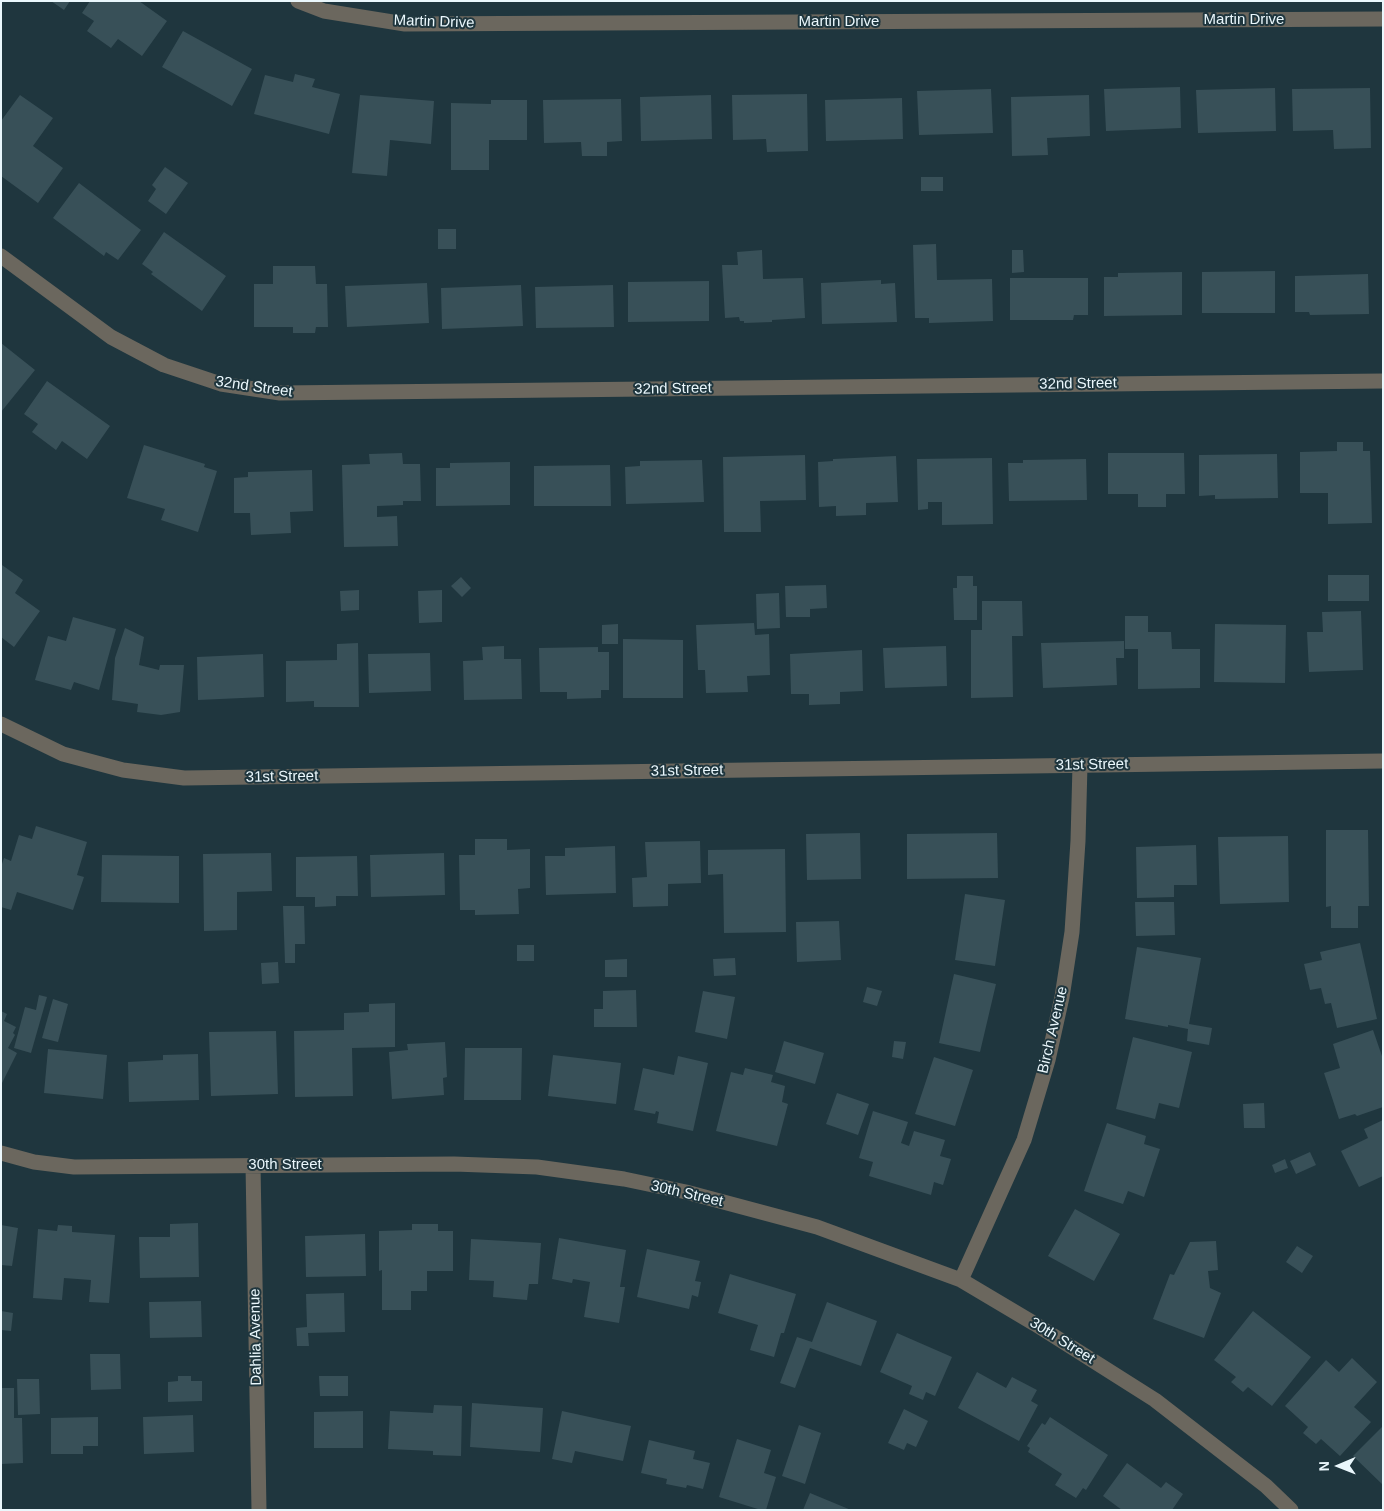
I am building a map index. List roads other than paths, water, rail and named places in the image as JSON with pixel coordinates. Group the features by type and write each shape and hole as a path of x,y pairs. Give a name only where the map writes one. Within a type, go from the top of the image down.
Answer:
{"street":[{"name":"Martin Drive","path":"298,1 324,11 405,24 1383,19"},
{"name":"32nd Street","path":"1,256 111,337 164,365 221,384 280,393 1383,381"},
{"name":"31st Street","path":"1,724 63,754 123,770 184,778 1383,761"},
{"name":"Birch Avenue","path":"960,1280 1024,1140 1048,1060 1058,1015 1072,932 1078,841 1080,766"},
{"name":"30th Street","path":"1,1152 34,1162 74,1167 454,1164 537,1167 624,1179 686,1192 817,1227 960,1280 1036,1324 1155,1400 1266,1486 1291,1510"},
{"name":"Dahlia Avenue","path":"253,1165 259,1510"}]}
